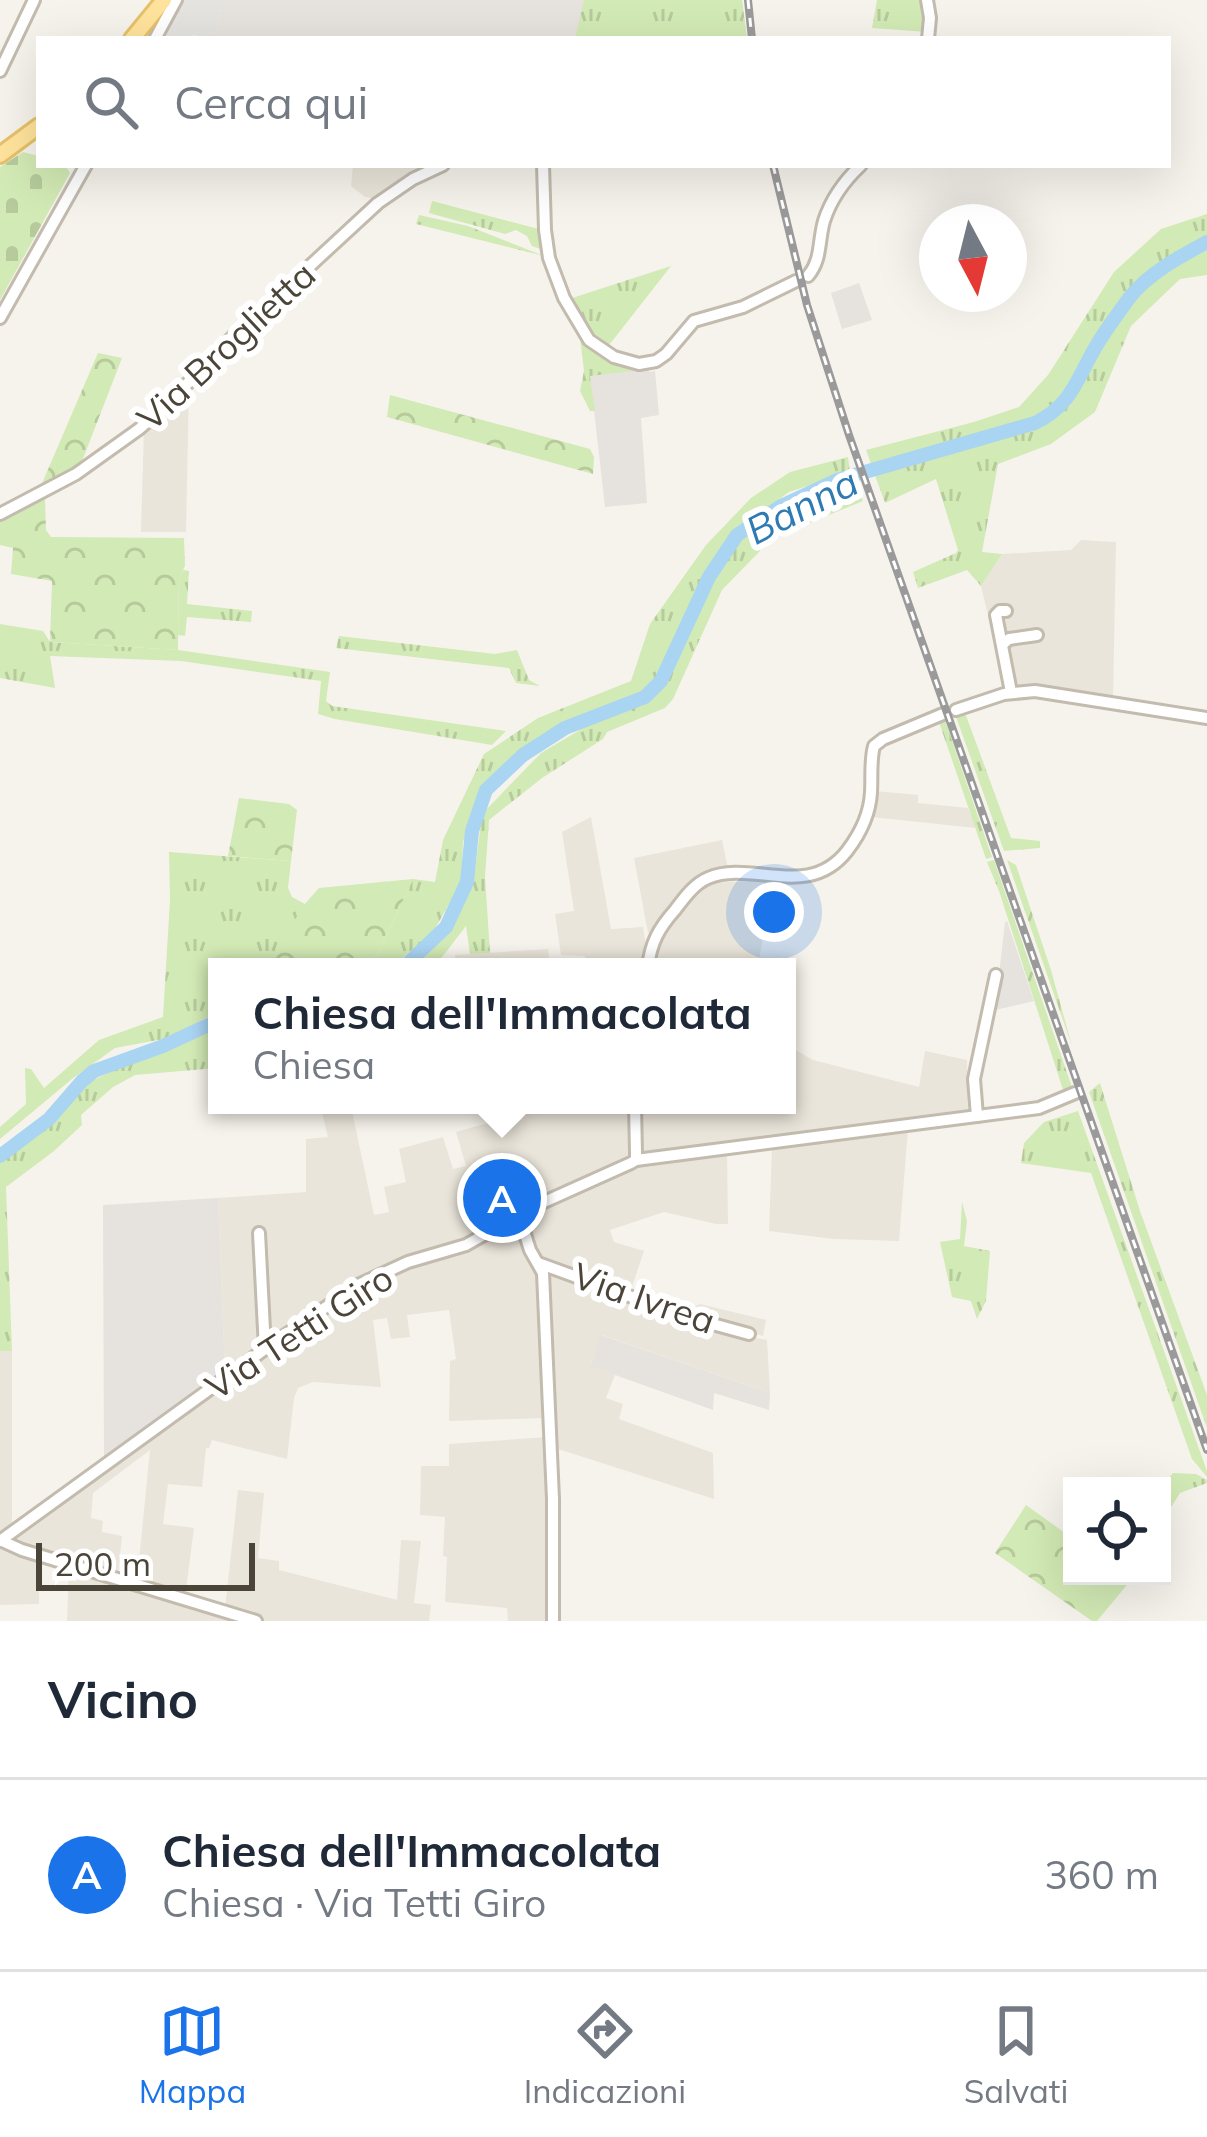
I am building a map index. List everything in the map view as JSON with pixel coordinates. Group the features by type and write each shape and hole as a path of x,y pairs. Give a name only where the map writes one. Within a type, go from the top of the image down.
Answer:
{"main road":[{"path":"135,36 164,0"},
{"path":"0,155 36,128"}],"street":[{"path":"0,71 34,0"},
{"path":"156,36 176,0"},
{"path":"927,0 928,36"},
{"path":"144,25 153,36"},
{"path":"0,318 84,168"},
{"name":"Via Broglietta","path":"0,514 76,474 139,429 378,203 437,168"},
{"path":"543,168 543,215 553,269 566,304 599,348 639,364 666,354 694,322 743,307 802,279 818,261 833,200 858,168"},
{"path":"1006,611 996,615 1011,692"},
{"path":"1003,644 1037,634"},
{"path":"956,710 1011,692 1034,691 1207,718"},
{"path":"650,958 659,929 706,878 724,874 785,878 832,866 849,849 868,811 874,746 943,715"},
{"path":"977,1116 974,1079 997,975"},
{"name":"Via Tetti Giro","path":"1,1541 365,1282 408,1262 466,1245 636,1160 1039,1108 1075,1094"},
{"path":"635,1114 636,1160"},
{"path":"519,1215 543,1273 553,1621"},
{"path":"259,1233 265,1349"},
{"name":"Via Ivrea","path":"538,1263 687,1317 749,1334"},
{"path":"1,1541 256,1621"}],"shaded area":[{"path":"180,0 223,0 215,36 161,36"},
{"path":"223,0 742,0 747,36 215,36"},
{"path":"353,168 427,168 378,199 365,197 351,186"},
{"path":"859,283 872,320 842,329 831,293"},
{"path":"655,371 659,415 641,418 647,503 605,507 590,375"},
{"path":"189,384 186,532 141,532 144,427"},
{"path":"1081,540 1116,542 1113,698 1044,686 1006,689 981,586 1002,554 1071,550"},
{"path":"875,791 918,795 918,803 968,808 976,828 871,817"},
{"path":"591,817 611,929 643,927 645,958 561,955 555,914 574,911 562,832"},
{"path":"722,840 728,869 697,878 648,933 634,858"},
{"path":"706,883 772,884 760,958 653,958 668,922"},
{"path":"1005,922 1034,1001 995,1010"},
{"path":"548,949 549,958 455,958"},
{"path":"796,1050 813,1060 919,1087 925,1051 967,1060 968,1114 640,1158 638,1114 796,1114"},
{"path":"322,1114 353,1114 374,1215 389,1212 384,1187 406,1182 399,1149 443,1137 453,1169 466,1166 456,1132 506,1118 509,1124 522,1120 521,1114 632,1114 633,1159 462,1242 400,1262 225,1372 218,1198 306,1192 306,1139 328,1137"},
{"path":"908,1129 899,1241 769,1231 772,1148"},
{"path":"727,1153 728,1224 664,1212 610,1230 614,1242 644,1251 630,1292 538,1261 523,1214 639,1164"},
{"path":"218,1198 225,1372 104,1459 103,1205"},
{"path":"516,1220 534,1272 540,1274 546,1418 449,1421 450,1361 456,1359 449,1310 407,1315 410,1337 391,1339 387,1318 373,1320 381,1387 313,1382 298,1388 287,1459 212,1440 206,1448 202,1487 168,1484 163,1524 194,1528 185,1597 137,1581 150,1450 93,1493 91,1518 103,1521 102,1532 122,1536 118,1575 13,1545 13,1537 255,1359 366,1285"},
{"path":"549,1268 767,1340 770,1393 602,1335 590,1365 615,1375 606,1398 623,1404 619,1419 713,1453 714,1499 552,1447 544,1274"},
{"path":"700,1304 766,1320 763,1336 682,1313"},
{"path":"601,1335 770,1393 769,1410 714,1393 713,1410 590,1366"},
{"path":"0,1351 12,1351 12,1527 0,1532"},
{"path":"547,1437 549,1621 508,1621 507,1608 445,1602 445,1517 420,1515 421,1466 449,1466 449,1444"},
{"path":"238,1490 264,1493 258,1558 279,1561 279,1570 397,1600 401,1540 421,1541 414,1603 431,1605 429,1621 264,1621 225,1609"},
{"path":"0,1547 39,1558 39,1604 0,1605"},
{"path":"69,1567 245,1621 67,1621"}],"green space":[{"path":"584,0 742,0 747,36 576,36"},
{"path":"877,0 923,0 927,32 872,28"},
{"path":"23,152 36,155 36,168 67,168 70,173 0,300 0,167"},
{"path":"432,201 539,229 543,250 516,230 505,234 429,213"},
{"path":"1207,214 1207,275 1180,279 1131,326 1095,412 1051,444 998,464 982,552 1002,554 981,586 967,570 918,588 913,572 958,550 936,479 885,503 866,450 1019,407 1048,375 1114,272 1161,229"},
{"path":"419,215 468,226 544,256 416,224"},
{"path":"671,266 606,349 590,337 569,299"},
{"path":"580,338 609,359 632,365 632,371 590,376 595,411 590,411 580,391 584,371"},
{"path":"98,353 122,358 79,469 40,488"},
{"path":"390,395 590,449 593,474 387,417"},
{"path":"848,457 850,472 789,492 736,531 706,572 658,675 644,692 565,722 522,749 482,787 463,842 461,883 432,934 402,958 372,958 377,956 413,879 435,882 443,840 484,754 538,718 631,681 650,624 706,545 751,498 790,472"},
{"path":"853,479 863,501 763,542 722,590 665,708 607,732 489,820 485,877 490,953 470,954 466,926 441,958 424,958 448,931 469,888 482,814 541,753 595,721 648,701 664,682 711,581 737,541 780,508"},
{"path":"40,496 45,499 46,530 51,537 184,538 178,650 50,642 52,581 11,574 13,548 0,545 0,517"},
{"path":"183,570 189,571 187,604 252,611 251,622 187,617 185,636 178,635"},
{"path":"0,624 43,631 50,642 178,650 330,672 326,701 332,706 506,731 492,745 335,719 318,714 321,681 181,661 50,656 55,688 0,678"},
{"path":"339,636 495,654 517,650 529,680 540,686 516,683 509,668 336,648"},
{"path":"964,710 1011,838 1040,841 1040,848 1004,851 955,714"},
{"path":"945,720 992,857 986,859 939,722"},
{"path":"239,798 289,804 297,810 291,861 228,856"},
{"path":"169,852 291,861 288,888 292,897 305,904 272,958 208,958 208,1017 169,1038 115,1048 0,1139 0,1127 26,1104 25,1068 31,1069 44,1088 99,1040 163,1017"},
{"path":"994,860 1073,1090 1064,1093 987,862"},
{"path":"1007,860 1016,865 1072,1046"},
{"path":"413,879 377,956 272,958 319,888"},
{"path":"208,1029 208,1069 135,1075 113,1087 81,1115 82,1125 6,1187 12,1351 0,1351 0,1158 53,1119 87,1083"},
{"path":"1100,1083 1140,1211 1207,1395 1207,1428 1089,1092"},
{"path":"1078,1111 1207,1477 1192,1459 1091,1173 1021,1163 1024,1143 1044,1122"},
{"path":"962,1202 967,1221 964,1246 990,1251 986,1301 977,1319 971,1301 952,1297 940,1242 960,1239"},
{"path":"1196,1474 1207,1483 1180,1493 1171,1508 1170,1477"},
{"path":"1026,1505 1063,1532 1063,1585 1127,1585 1092,1621 995,1553"}],"waterway":[{"name":"Banna","path":"413,958 446,927 467,882 472,831 486,790 523,755 565,728 645,697 661,681 709,577 737,535 781,506 837,480 1048,416 1066,399 1138,288 1207,242"},
{"name":"Banna","path":"0,1156 49,1119 94,1071 208,1025"}],"railway":[{"path":"748,0 752,36"},
{"path":"774,168 807,305 849,435 1207,1450"}],"place":[{"name":"Chiesa dell'Immacolata","path":"502,1198"}]}
